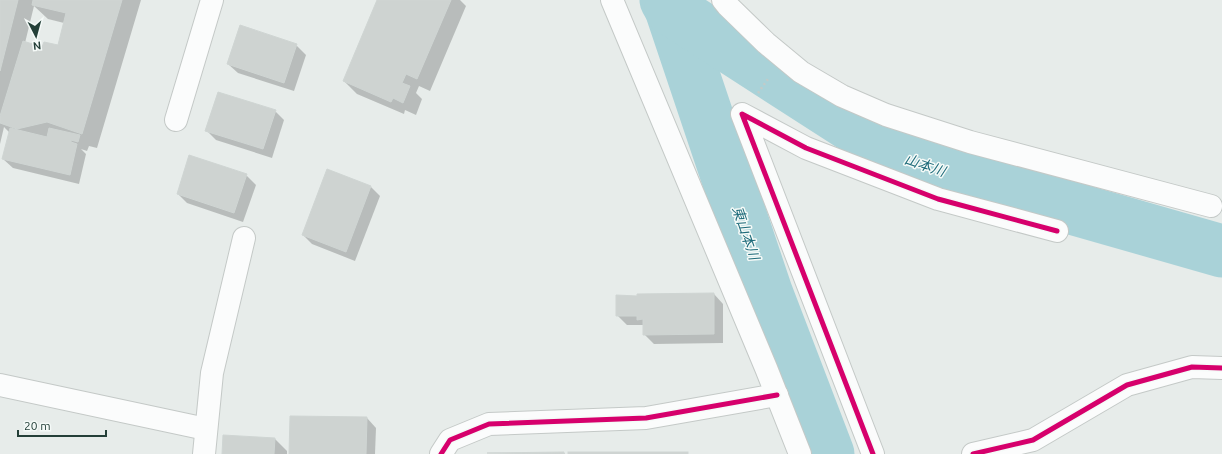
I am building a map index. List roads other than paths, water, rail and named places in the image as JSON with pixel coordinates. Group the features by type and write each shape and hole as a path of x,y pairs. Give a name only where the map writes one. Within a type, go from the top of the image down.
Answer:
{"street":[{"path":"176,120 212,0"},
{"path":"612,0 777,395 800,454"},
{"path":"723,0 784,58 801,72 842,96 886,115 970,142 1211,206"},
{"path":"873,454 742,114 806,148 938,199 1057,231"},
{"path":"204,454 212,374 244,238"},
{"path":"973,454 1033,440 1127,385 1192,367 1222,368"},
{"path":"0,385 206,429"},
{"path":"441,454 450,440 489,424 646,418 777,395"}],"waterway":[{"name":"東山本川","path":"666,0 671,9 766,292 828,454"},
{"name":"山本川","path":"671,9 907,161 1222,251"}]}
